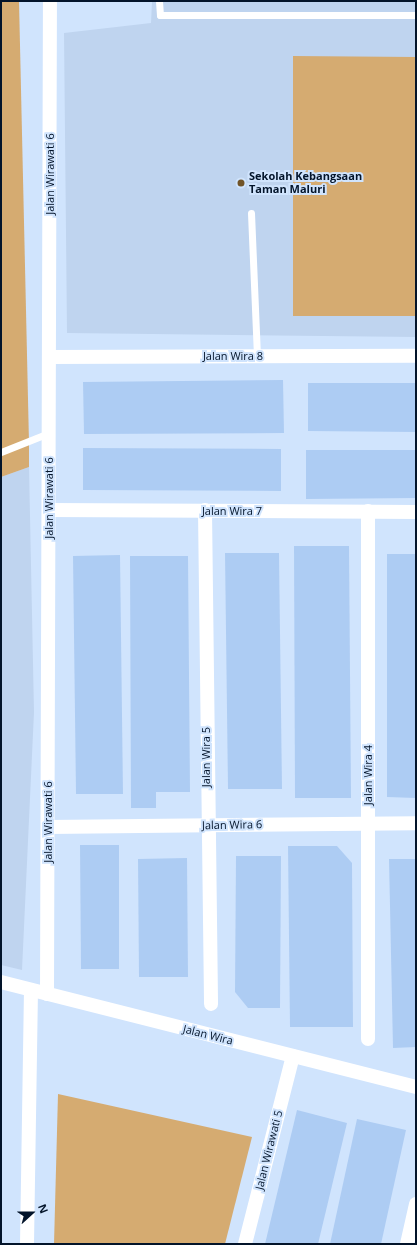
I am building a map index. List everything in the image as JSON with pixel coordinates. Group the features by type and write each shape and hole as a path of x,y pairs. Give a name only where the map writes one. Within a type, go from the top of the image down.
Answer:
{"street":[{"name":"Jalan Wirawati 6","path":"47,994 50,1"},
{"name":"Jalan Wira 8","path":"49,356 416,356"},
{"name":"Jalan Wira 7","path":"49,510 416,512"},
{"name":"Jalan Wira 5","path":"205,510 207,825 211,1004"},
{"name":"Jalan Wira 4","path":"368,511 368,1039"},
{"name":"Jalan Wira 6","path":"48,827 416,822"},
{"name":"Jalan Wira","path":"1,982 416,1088"},
{"path":"27,1244 31,990"},
{"name":"Jalan Wirawati 5","path":"246,1244 293,1056"},
{"path":"407,1244 416,1204"}],"lane":[{"path":"160,1 160,15 416,15"},
{"path":"251,213 257,356"},
{"path":"1,452 49,433"}],"shaded area":[{"path":"1,1 19,1 29,467 1,477"},
{"name":"Sekolah Kebangsaan Taman Maluri","path":"152,1 416,1 416,337 67,333 64,33 151,23"},
{"path":"293,56 416,57 416,316 293,316"},
{"path":"29,467 34,712 22,970 1,965 1,477"},
{"path":"58,1094 252,1137 225,1244 54,1244"}],"building":[{"path":"283,380 284,433 84,434 83,382"},
{"path":"308,383 416,383 416,432 308,431"},
{"path":"83,448 281,449 281,491 83,490"},
{"path":"306,450 416,450 416,498 306,499"},
{"path":"294,546 349,546 351,798 295,798"},
{"path":"225,553 279,553 282,789 228,789"},
{"path":"387,554 416,554 416,798 387,797"},
{"path":"120,555 123,794 76,794 73,556"},
{"path":"130,556 188,556 190,792 156,792 156,808 131,808"},
{"path":"80,845 119,845 119,969 81,969"},
{"path":"288,846 337,846 352,863 353,1027 290,1027"},
{"path":"236,856 281,856 280,1008 248,1008 235,992"},
{"path":"187,858 188,977 139,977 138,859"},
{"path":"389,859 416,859 416,1047 393,1048"},
{"path":"297,1110 347,1123 318,1244 265,1244"},
{"path":"357,1119 406,1130 381,1244 330,1244"}],"place":[{"name":"Sekolah Kebangsaan Taman Maluri","path":"241,183"}]}
